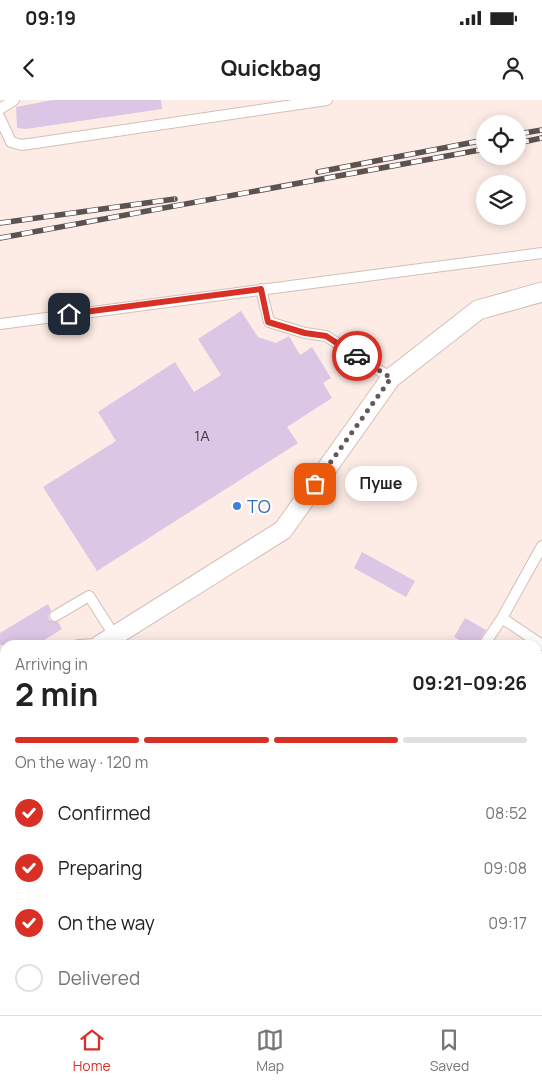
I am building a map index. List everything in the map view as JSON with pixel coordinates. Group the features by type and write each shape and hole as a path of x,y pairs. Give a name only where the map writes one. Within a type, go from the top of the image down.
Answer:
{"street":[{"path":"106,640 283,530 391,378 478,310 542,292"}],"lane":[{"path":"0,109 14,100"},
{"path":"0,118 11,142 22,145 327,100"},
{"path":"0,324 542,253"},
{"path":"261,289 268,322 305,333 326,336 391,378"},
{"path":"487,640 502,618 542,546"},
{"path":"55,616 89,596 104,640"},
{"path":"502,618 535,640"}],"building":[{"path":"53,100 161,100 162,109 26,129 17,128 16,107"},
{"path":"241,311 258,337 276,343 289,336 300,355 312,347 331,378 323,383 332,398 287,427 298,443 97,571 43,487 116,441 98,412 175,362 194,392 221,375 198,339"},
{"path":"362,552 415,581 406,597 354,568"},
{"path":"48,604 51,610 48,616 49,620 58,622 62,629 44,640 0,640 0,633"},
{"path":"465,618 486,630 480,640 459,640 454,637"}],"railway":[{"path":"526,133 542,130"},
{"path":"526,141 542,138"},
{"path":"318,172 476,142"},
{"path":"0,238 476,151"},
{"path":"0,223 175,199"}],"way so far":[{"path":"315,484 391,378 357,356"}],"place":[{"name":"Пуше","path":"315,484"},
{"name":"ТО","path":"237,506"}],"route":[{"path":"69,314 261,289 268,322 305,333 326,336 357,356"}]}
